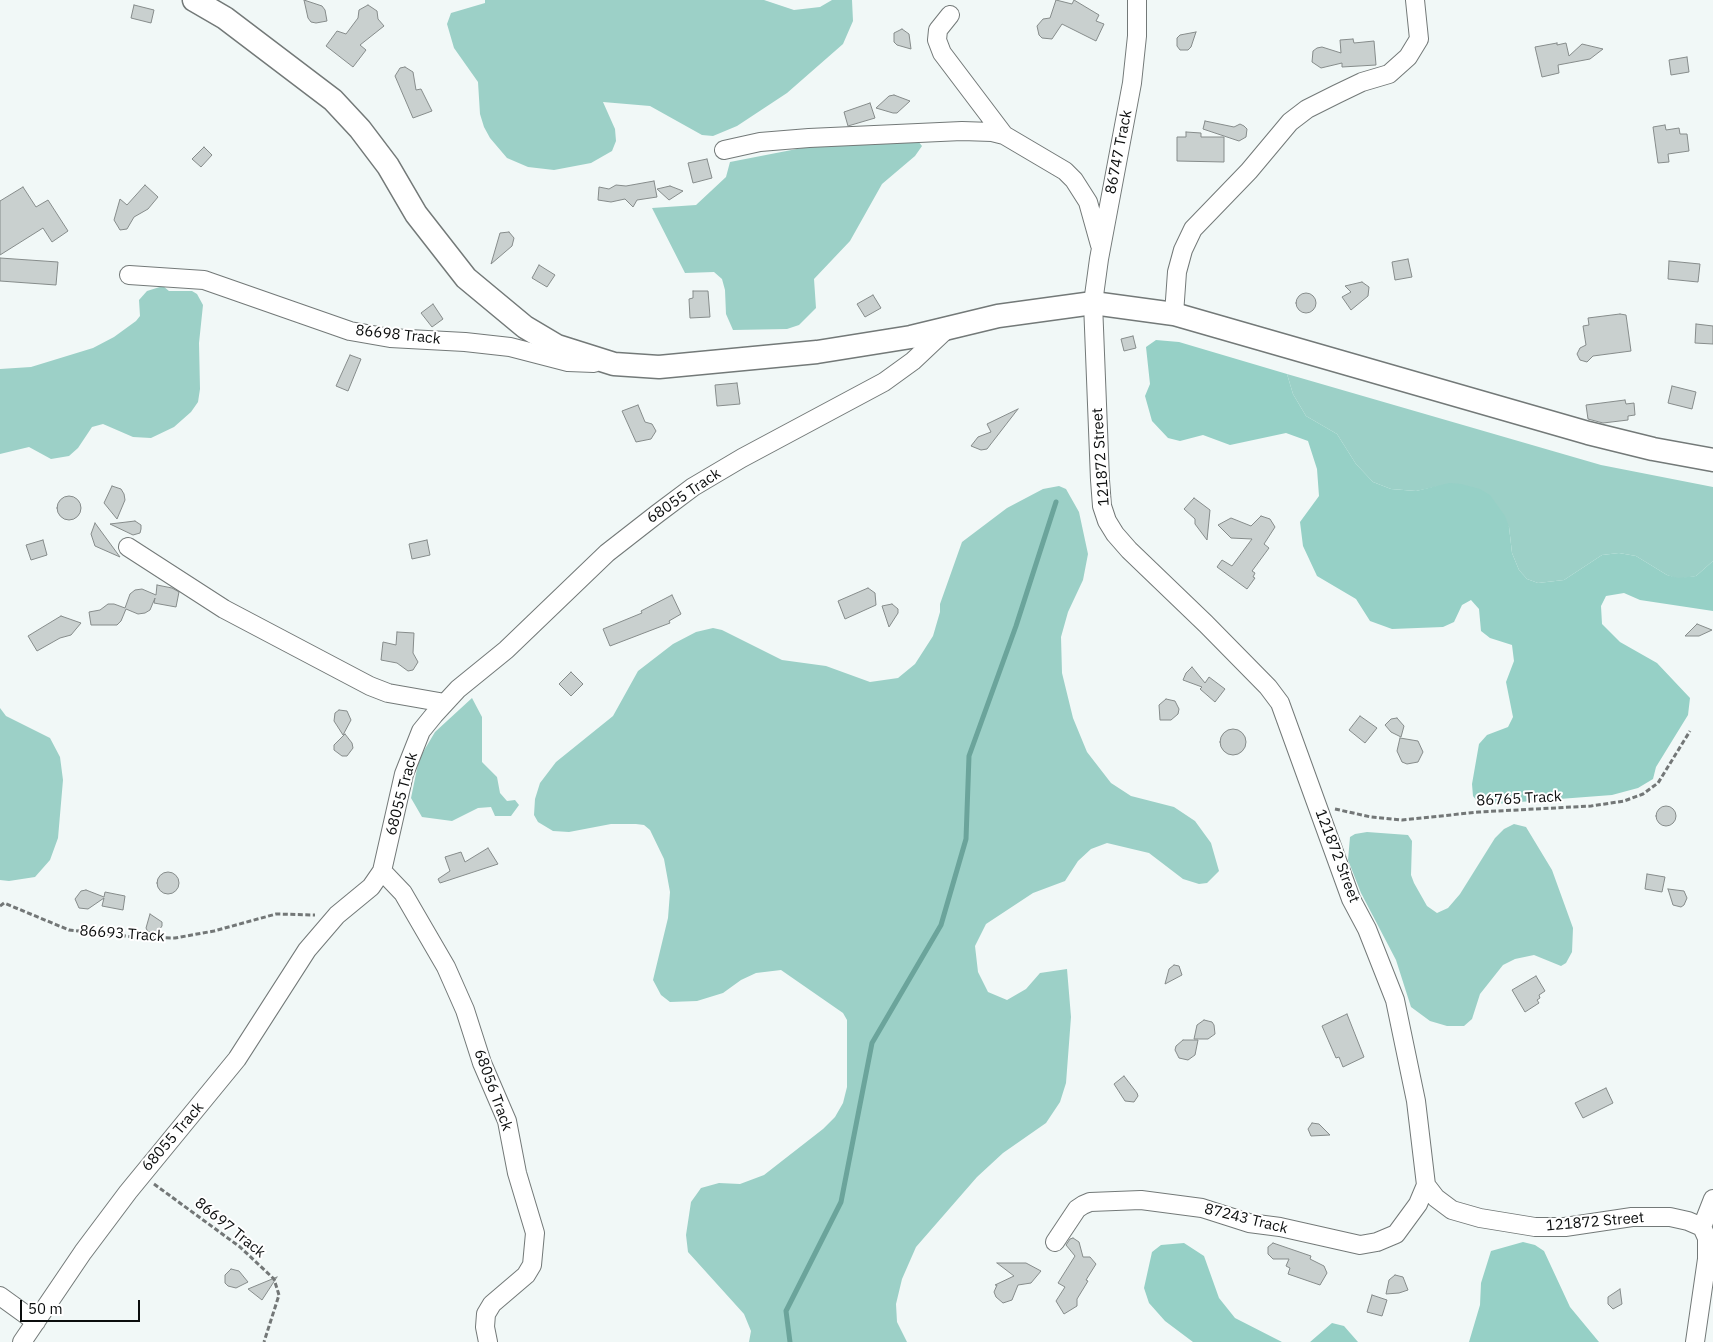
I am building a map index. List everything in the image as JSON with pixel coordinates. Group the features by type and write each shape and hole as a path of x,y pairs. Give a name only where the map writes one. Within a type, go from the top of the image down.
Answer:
{"street":[{"path":"194,0 225,18 332,100 360,129 388,166 416,214 466,278 525,327 557,346 614,364 659,367 817,352 877,343 998,316 1094,303 1174,314 1569,428 1713,460"},
{"name":"86747 Track","path":"1094,303 1101,247 1132,83 1138,36 1137,0"},
{"path":"1174,314 1177,272 1183,250 1194,229 1290,122 1307,109 1337,94 1362,82 1389,74 1408,57 1419,39 1415,0"},
{"path":"950,14 938,30 937,40 942,53 1004,135"},
{"path":"724,150 760,142 809,138 962,131 992,132 1004,135 1066,172 1074,180 1088,202 1101,247"},
{"name":"86698 Track","path":"129,275 204,280 366,334 390,338 465,342 510,347 568,362 614,364"},
{"name":"121872 Street","path":"1094,303 1100,480 1102,506 1107,521 1114,534 1129,550 1206,624 1268,687 1280,703 1351,899 1378,954 1395,1000 1416,1101 1426,1185 1436,1198 1452,1210 1480,1218 1535,1227 1565,1227 1632,1217 1670,1217 1707,1233"},
{"name":"68055 Track","path":"22,1342 83,1252 141,1174 210,1094 237,1059 307,950 338,915 371,887 382,871 404,774 422,731 445,703 541,617 607,552 657,514 694,487 742,458 884,382 913,361 948,328"},
{"path":"128,547 224,609 370,686 388,693 445,703"},
{"name":"68056 Track","path":"382,871 403,893 446,967 465,1010 482,1063 508,1121 517,1173 534,1234 532,1265 526,1275 492,1304 486,1314 485,1327 488,1342"},
{"name":"87243 Track","path":"1055,1242 1077,1209 1083,1205 1090,1202 1141,1200 1202,1208 1249,1223 1360,1245 1377,1242 1396,1234 1418,1204 1426,1185"},
{"path":"1695,1342 1706,1259 1710,1204"},
{"path":"0,1296 36,1322"}],"path":[{"name":"86765 Track","path":"1318,805 1371,817 1402,820 1479,812 1591,806 1624,801 1643,794 1658,783 1690,731"},
{"name":"86693 Track","path":"0,906 4,903 69,930 134,938 175,938 214,931 276,914 338,915"},
{"name":"86697 Track","path":"141,1174 240,1247 274,1279 280,1295 264,1342"}],"green space":[{"path":"485,0 764,0 794,10 820,7 832,0 852,0 853,21 843,44 787,93 737,126 713,136 702,135 650,106 603,102 615,129 616,141 612,151 591,163 554,170 528,167 507,158 490,138 484,127 480,114 478,82 454,48 447,24 451,13 485,3"},
{"path":"918,141 922,146 915,156 882,184 850,241 814,279 816,308 799,325 787,329 733,330 726,314 725,290 722,279 714,272 685,273 652,208 696,205 726,177 730,162 807,147"},
{"path":"163,286 169,291 192,291 197,294 203,305 199,343 200,389 198,402 191,412 174,427 151,438 133,437 103,424 92,427 78,448 69,456 51,459 29,447 0,454 0,369 31,367 93,348 114,337 136,321 140,316 139,300 147,291"},
{"path":"1156,340 1179,342 1287,374 1293,394 1306,416 1337,434 1356,464 1373,482 1391,489 1416,491 1449,483 1461,484 1480,489 1490,495 1505,516 1509,527 1512,553 1519,570 1527,579 1538,583 1564,580 1602,555 1619,553 1636,556 1667,575 1678,578 1696,576 1713,561 1713,611 1640,600 1624,593 1606,596 1601,606 1602,624 1620,642 1657,663 1690,698 1688,715 1656,767 1653,779 1638,788 1612,795 1480,805 1473,796 1472,784 1479,744 1487,735 1508,727 1513,717 1506,682 1514,661 1512,645 1490,638 1481,631 1479,609 1471,600 1462,605 1454,622 1443,627 1392,629 1370,621 1356,599 1317,576 1303,546 1300,522 1319,496 1317,469 1308,441 1286,433 1230,445 1203,435 1180,441 1168,438 1152,421 1145,396 1150,384 1146,347"},
{"path":"1287,374 1601,465 1713,487 1713,561 1696,576 1678,579 1667,575 1636,556 1619,553 1602,555 1564,580 1538,583 1527,579 1519,570 1512,553 1509,527 1449,484 1416,491 1391,489 1373,482 1356,464 1337,434 1306,416 1293,394"},
{"path":"1059,486 1066,489 1079,512 1088,554 1083,580 1068,612 1061,637 1062,673 1073,718 1087,752 1111,783 1131,796 1174,807 1195,821 1211,843 1219,871 1207,883 1199,884 1183,879 1149,853 1107,843 1091,849 1078,861 1065,881 1033,893 986,924 975,946 978,972 988,992 1007,1000 1026,989 1040,973 1067,969 1071,1017 1066,1083 1060,1102 1046,1123 1003,1153 977,1177 916,1247 902,1279 896,1304 897,1322 907,1342 749,1342 751,1331 744,1314 688,1252 686,1235 691,1202 701,1188 719,1183 740,1184 764,1175 823,1129 835,1117 843,1103 847,1087 847,1020 843,1013 781,970 756,973 741,980 723,993 697,1001 670,1002 661,995 653,980 668,918 670,892 664,859 650,830 644,825 611,824 569,832 553,831 538,822 534,815 535,799 540,783 556,762 613,716 638,671 673,644 696,632 713,628 722,630 782,660 826,666 870,682 898,678 915,664 933,636 940,612 940,604 962,542 1007,508 1043,489"},
{"path":"472,698 482,717 482,762 497,777 500,793 507,801 515,800 519,805 511,816 495,816 491,807 478,808 452,821 422,817 411,798 419,759 435,732"},
{"path":"0,708 6,716 50,738 60,757 63,780 58,838 50,860 35,877 9,881 0,880"},
{"path":"1514,824 1526,827 1552,870 1573,928 1572,952 1566,963 1561,966 1534,955 1515,959 1503,965 1480,994 1472,1019 1464,1026 1447,1026 1430,1021 1411,1007 1396,960 1361,893 1348,860 1350,837 1367,832 1408,835 1412,841 1411,875 1427,906 1437,913 1448,908 1460,894 1495,838 1504,829"},
{"path":"1523,1242 1535,1245 1544,1251 1570,1307 1599,1342 1469,1342 1480,1305 1481,1283 1491,1251"},
{"path":"1184,1243 1204,1256 1219,1298 1235,1318 1282,1342 1193,1342 1165,1321 1149,1303 1144,1288 1152,1252 1161,1245"},
{"path":"1332,1323 1344,1326 1358,1342 1310,1342"}],"building":[{"path":"304,0 322,6 325,10 327,21 311,22 308,18"},
{"path":"1056,0 1072,4 1074,0 1099,15 1096,21 1104,24 1096,41 1062,24 1052,39 1042,38 1039,35 1037,26 1043,19 1050,18"},
{"path":"134,5 154,10 151,23 131,18"},
{"path":"368,5 377,11 378,19 384,26 360,45 366,50 353,67 326,46 337,31 346,34 358,18 359,10"},
{"path":"902,29 909,34 911,49 897,45 894,42 894,33"},
{"path":"1196,32 1191,47 1188,50 1180,50 1177,46 1177,38 1180,35"},
{"path":"1353,39 1354,43 1374,41 1376,65 1342,67 1342,63 1321,68 1312,62 1313,51 1317,48 1322,47 1341,53 1340,40"},
{"path":"1557,43 1557,45 1566,43 1569,56 1582,44 1603,49 1590,59 1558,65 1559,73 1542,77 1535,47"},
{"path":"1687,57 1689,72 1671,75 1669,60"},
{"path":"405,67 413,72 416,90 421,89 432,111 413,118 395,76 400,68"},
{"path":"894,95 910,101 897,113 876,108 889,96"},
{"path":"870,103 875,118 848,126 844,112"},
{"path":"1205,121 1234,127 1240,124 1247,129 1246,137 1239,141 1203,129"},
{"path":"1665,125 1666,130 1679,128 1680,134 1687,134 1689,151 1668,154 1669,162 1658,163 1653,127"},
{"path":"1186,132 1201,133 1201,137 1224,137 1224,162 1177,161 1177,137 1186,137"},
{"path":"204,147 212,155 201,167 192,159"},
{"path":"707,159 712,178 693,183 688,163"},
{"path":"654,181 657,197 637,200 633,207 625,199 611,202 598,200 599,187 609,189 616,185 626,186"},
{"path":"145,185 158,197 148,209 134,217 127,229 120,230 114,220 120,199 127,205"},
{"path":"670,186 683,191 669,200 657,189"},
{"path":"23,187 36,207 48,200 68,231 52,242 43,228 0,255 0,201"},
{"path":"509,232 514,238 512,246 491,264 500,233"},
{"path":"0,258 58,262 56,285 0,281"},
{"path":"1408,259 1412,277 1395,280 1392,262"},
{"path":"1669,261 1700,264 1698,282 1668,279"},
{"path":"539,265 555,275 547,287 532,278"},
{"path":"1362,282 1369,287 1368,296 1351,310 1342,297 1351,292 1345,286"},
{"path":"693,291 708,291 710,317 690,318 689,299 693,298"},
{"path":"1306,293 1313,296 1316,303 1313,310 1306,313 1299,310 1296,303 1299,296"},
{"path":"873,295 881,308 865,317 857,304"},
{"path":"433,304 443,319 432,327 421,313"},
{"path":"1626,315 1631,351 1593,356 1587,362 1580,360 1577,354 1580,348 1586,345 1583,326 1589,325 1588,318"},
{"path":"1696,324 1713,326 1713,344 1695,343"},
{"path":"1133,336 1136,348 1124,351 1121,339"},
{"path":"350,355 361,359 348,391 336,386"},
{"path":"737,383 740,404 717,406 715,385"},
{"path":"1672,386 1696,392 1692,409 1668,403"},
{"path":"1625,400 1626,404 1634,403 1635,415 1628,416 1628,420 1603,423 1588,419 1586,405"},
{"path":"638,405 645,422 652,424 656,431 651,439 636,442 622,411"},
{"path":"1018,409 987,449 981,450 971,446 978,437 991,432 987,424"},
{"path":"112,486 121,489 125,500 117,519 104,503"},
{"path":"69,496 78,499 81,508 78,517 69,520 60,517 57,508 60,499"},
{"path":"1194,498 1210,510 1207,540 1195,524 1195,519 1184,509"},
{"path":"1261,516 1270,519 1275,527 1264,544 1269,548 1252,571 1255,573 1253,577 1255,578 1247,589 1217,567 1222,560 1232,566 1252,539 1231,538 1218,525 1231,518 1251,526"},
{"path":"135,521 141,525 141,529 140,533 133,535 110,524"},
{"path":"95,523 120,557 95,546 91,534"},
{"path":"43,540 47,555 31,560 26,545"},
{"path":"427,540 430,555 412,559 409,544"},
{"path":"157,585 172,588 179,592 176,607 154,603 155,598 150,610 145,613 138,614 126,609 121,621 117,625 91,625 89,612 100,610 108,604 125,608 130,594 135,590 142,589 156,595"},
{"path":"868,588 875,593 876,605 845,619 838,601"},
{"path":"672,595 681,614 669,621 670,623 610,646 603,629 642,613 641,611"},
{"path":"892,604 898,609 898,613 889,627 882,606"},
{"path":"61,616 81,623 71,635 60,638 37,651 28,636"},
{"path":"1697,624 1712,630 1699,636 1685,636"},
{"path":"397,632 414,633 413,653 418,662 413,670 408,671 397,663 381,660 383,642 396,645"},
{"path":"1192,667 1205,683 1209,677 1225,689 1215,702 1200,689 1202,687 1183,680 1186,673"},
{"path":"571,672 583,684 571,696 559,684"},
{"path":"1166,699 1175,701 1179,709 1178,714 1171,720 1160,720 1159,705"},
{"path":"339,710 347,711 351,720 343,735 334,721 335,713"},
{"path":"1360,716 1377,728 1365,743 1349,730"},
{"path":"1397,718 1404,726 1401,737 1391,732 1385,725 1391,719"},
{"path":"1233,729 1242,733 1246,742 1242,751 1233,755 1224,751 1220,742 1224,733"},
{"path":"345,734 352,743 353,748 347,756 342,756 334,750 334,745"},
{"path":"1400,738 1418,741 1423,752 1418,762 1407,764 1402,762 1397,751"},
{"path":"1666,806 1673,809 1676,816 1673,823 1666,826 1659,823 1656,816 1659,809"},
{"path":"488,848 498,864 440,883 438,879 450,871 445,857 461,852 465,862"},
{"path":"168,872 176,875 179,883 176,891 168,894 160,891 157,883 160,875"},
{"path":"1647,874 1665,877 1662,892 1645,889"},
{"path":"1668,889 1684,891 1687,898 1684,905 1681,907 1673,905"},
{"path":"86,890 104,897 105,892 125,896 123,910 102,906 104,898 88,909 79,908 75,899 81,891"},
{"path":"150,914 162,922 162,926 157,933 148,932 146,928"},
{"path":"1174,965 1179,966 1182,975 1165,984 1169,969"},
{"path":"1536,976 1545,991 1539,995 1540,998 1537,1000 1539,1003 1525,1012 1512,990"},
{"path":"1347,1014 1364,1057 1343,1067 1339,1057 1336,1058 1322,1026"},
{"path":"1204,1020 1212,1022 1215,1034 1208,1039 1194,1039 1197,1025"},
{"path":"1183,1040 1198,1040 1195,1055 1188,1060 1179,1058 1175,1050 1176,1046"},
{"path":"1124,1076 1137,1093 1138,1096 1134,1102 1125,1101 1114,1084"},
{"path":"1606,1088 1613,1103 1583,1118 1575,1103"},
{"path":"1312,1123 1319,1124 1330,1135 1311,1136 1308,1129"},
{"path":"1073,1238 1079,1242 1083,1257 1090,1257 1096,1264 1077,1299 1077,1306 1064,1314 1056,1301 1065,1287 1058,1283 1075,1256 1066,1245"},
{"path":"1273,1243 1311,1256 1310,1259 1324,1266 1327,1273 1320,1285 1288,1274 1290,1268 1286,1266 1289,1259 1273,1259 1268,1254 1268,1247"},
{"path":"997,1263 1026,1263 1041,1271 1031,1283 1018,1285 1012,1300 1003,1303 996,1297 994,1292 997,1285 995,1285 1014,1276"},
{"path":"231,1269 239,1271 248,1282 236,1288 228,1286 225,1283 225,1275"},
{"path":"1395,1275 1403,1277 1408,1290 1386,1294 1389,1280"},
{"path":"277,1277 262,1300 248,1289"},
{"path":"1620,1289 1622,1304 1613,1309 1608,1304 1608,1297"},
{"path":"1372,1295 1387,1300 1382,1316 1367,1312"}],"waterway":[{"path":"790,1342 786,1311 841,1202 872,1043 941,925 966,839 969,756 1016,626 1056,502"}]}
